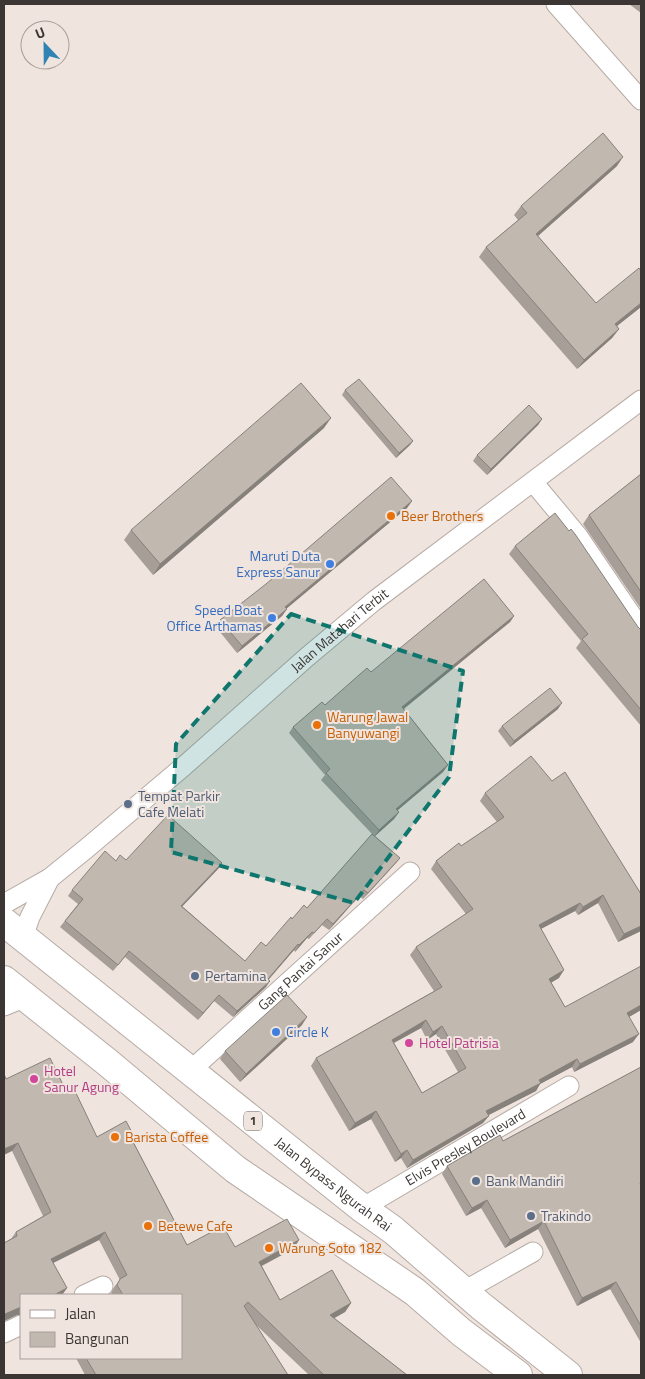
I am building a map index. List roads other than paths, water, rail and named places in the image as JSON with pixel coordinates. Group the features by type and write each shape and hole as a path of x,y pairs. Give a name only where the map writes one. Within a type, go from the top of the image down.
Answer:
{"highway":[{"name":"Jalan Bypass Ngurah Rai","path":"13,929 362,1208 393,1230 568,1375"},
{"path":"4,980 15,1002 154,1100 235,1169 415,1292 461,1332 518,1375"},
{"path":"461,1332 473,1298"}],"street":[{"path":"556,4 638,92"},
{"name":"Jalan Matahari Terbit","path":"4,904 50,878 184,766 307,657 374,601 641,400"},
{"path":"533,482 578,536 641,629"},
{"name":"Gang Pantai Sanur","path":"190,1070 410,872"},
{"name":"Jalan Matahari Terbit","path":"13,929 30,917 50,878"},
{"name":"Elvis Presley Boulevard","path":"362,1208 569,1086"},
{"path":"473,1298 533,1252"},
{"path":"86,1294 103,1286"},
{"path":"4,1333 20,1325"}],"place":[{"name":"Beer Brothers","path":"391,516"},
{"name":"Maruti Duta Express Sanur","path":"330,564"},
{"name":"Speed Boat Office Arthamas","path":"272,618"},
{"name":"Warung Jawal Banyuwangi","path":"317,725"},
{"name":"Tempat Parkir Cafe Melati","path":"128,804"},
{"name":"Pertamina","path":"195,976"},
{"name":"Circle K","path":"276,1032"},
{"name":"Hotel Patrisia","path":"409,1043"},
{"name":"Hotel Sanur Agung","path":"34,1079"},
{"name":"Barista Coffee","path":"115,1137"},
{"name":"Bank Mandiri","path":"476,1181"},
{"name":"Trakindo","path":"531,1216"},
{"name":"Betewe Cafe","path":"148,1226"},
{"name":"Warung Soto 182","path":"269,1248"}]}
